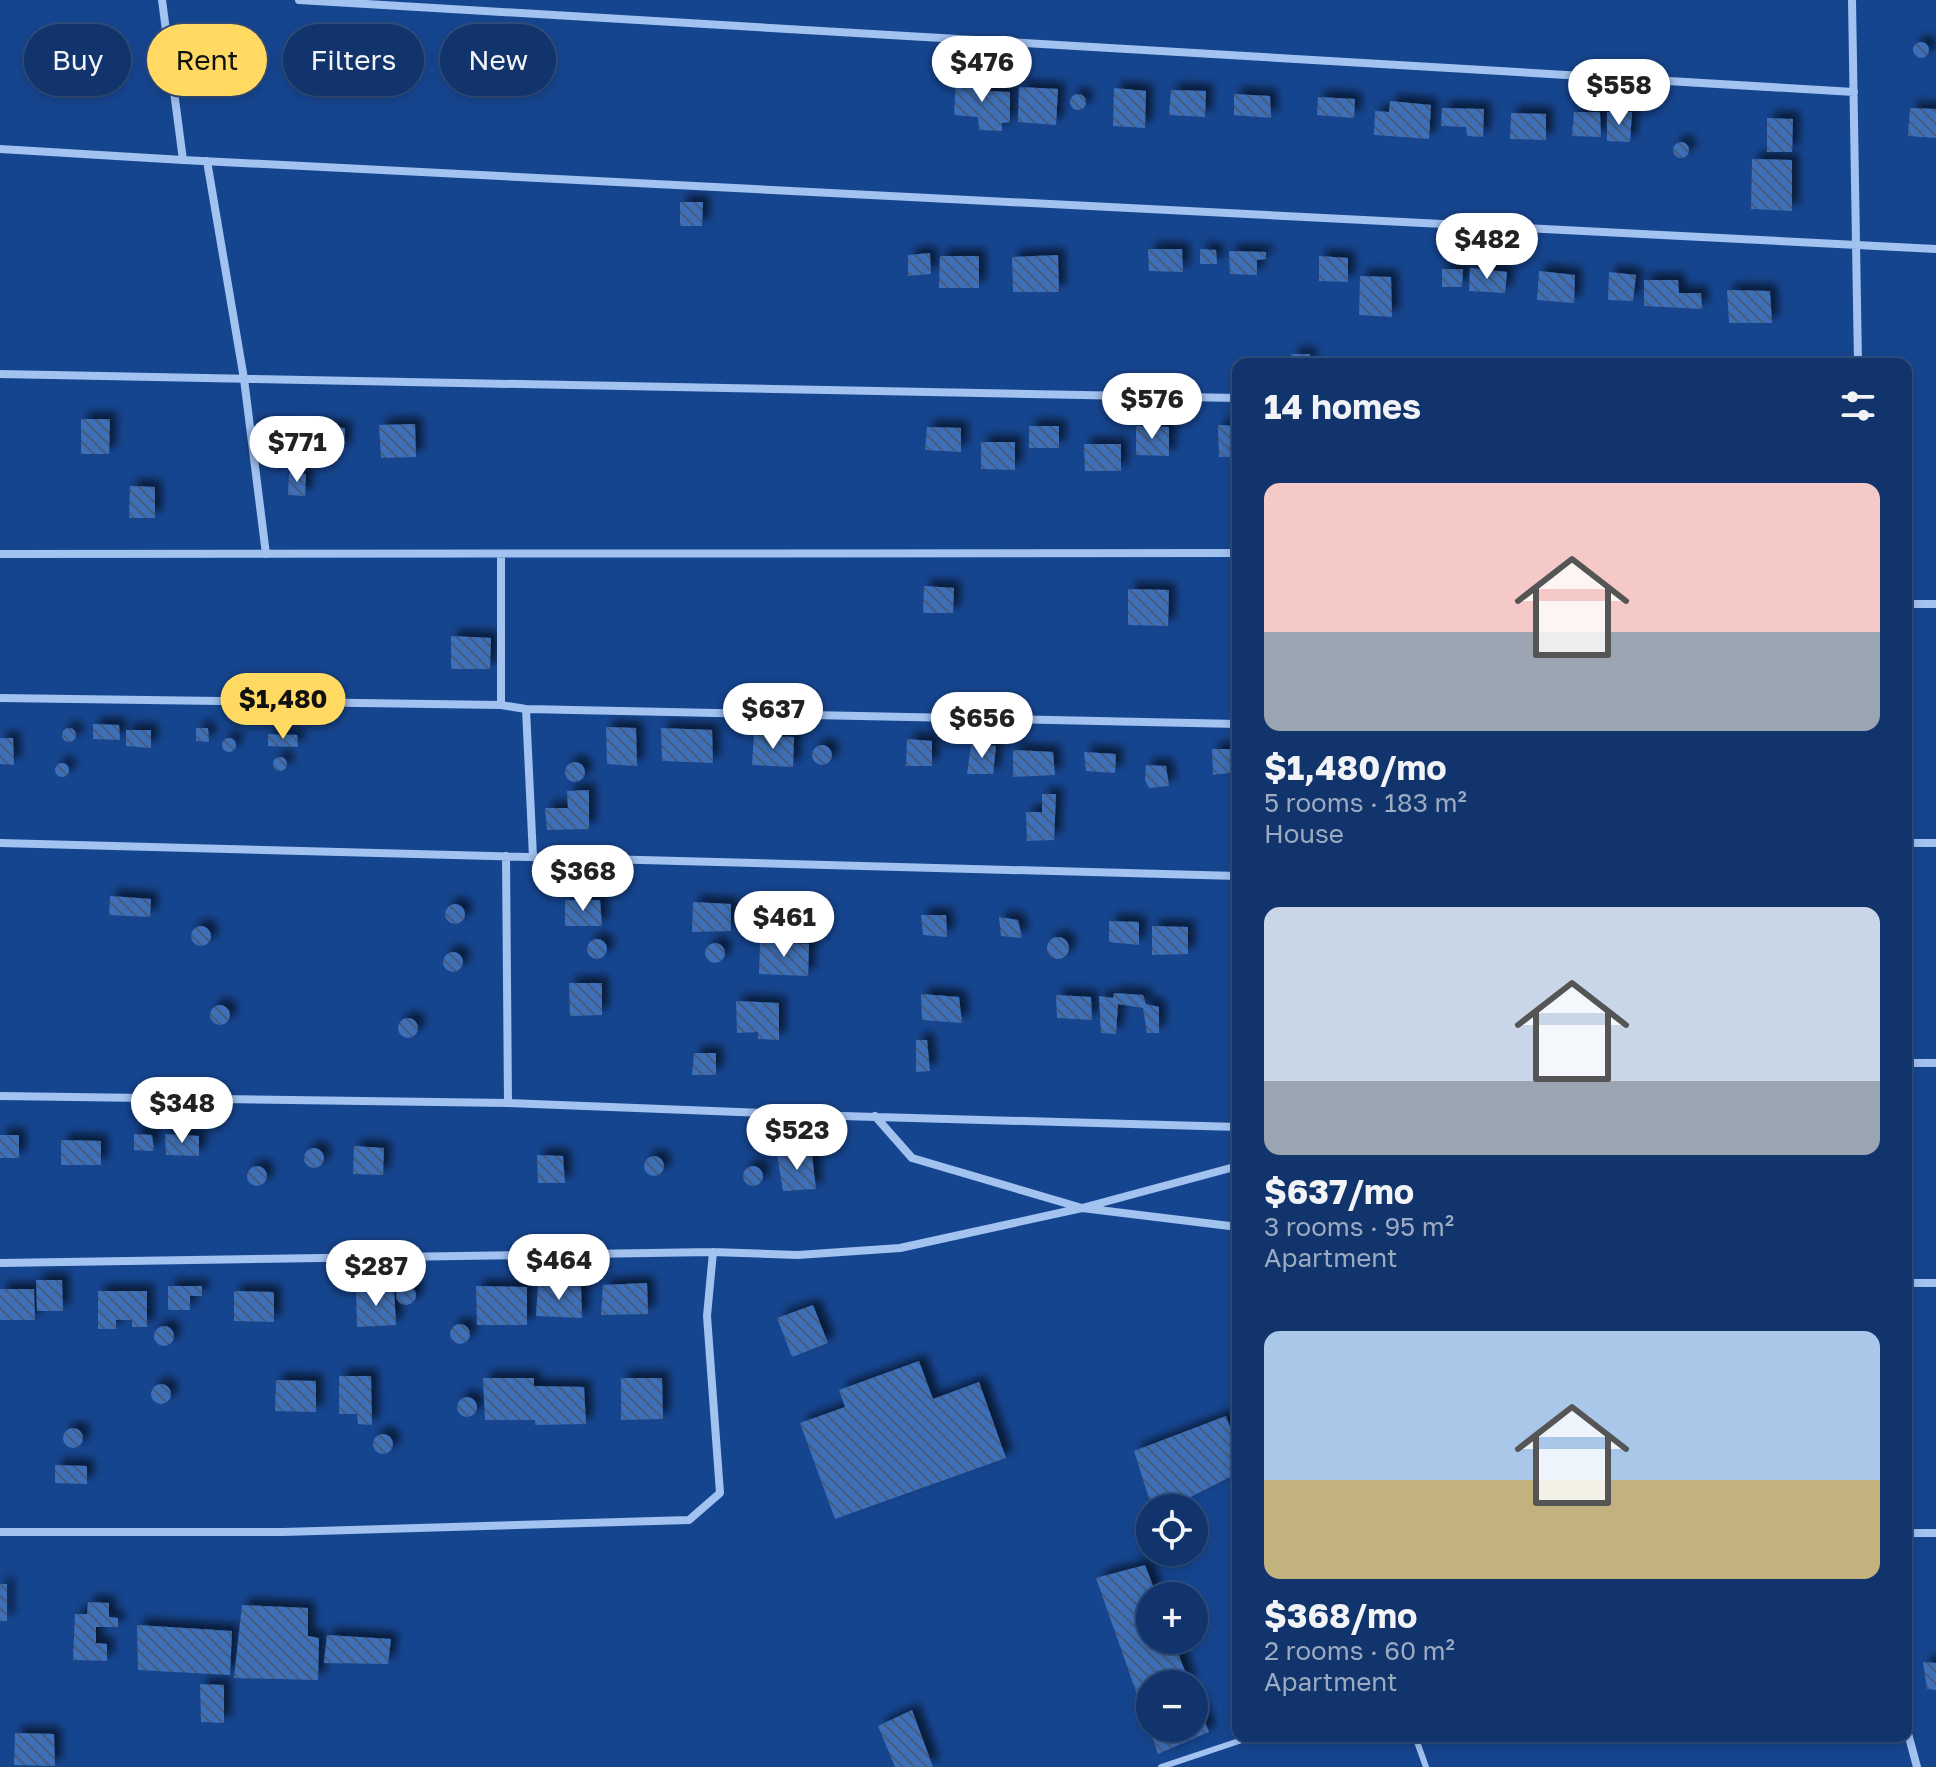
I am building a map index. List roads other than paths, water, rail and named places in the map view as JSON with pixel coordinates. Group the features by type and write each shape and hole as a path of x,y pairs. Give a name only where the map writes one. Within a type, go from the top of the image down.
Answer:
{"street":[{"path":"162,0 183,160"},
{"path":"299,0 1854,92"},
{"path":"1852,0 1858,358"},
{"path":"0,149 1936,249"},
{"path":"207,161 244,379 266,554"},
{"path":"0,374 1232,398"},
{"path":"0,554 1232,553"},
{"path":"501,554 501,705"},
{"path":"1912,604 1936,604"},
{"path":"0,698 501,705 526,709 1232,724"},
{"path":"526,709 533,857"},
{"path":"0,843 1232,876"},
{"path":"1912,843 1936,843"},
{"path":"506,856 508,1103"},
{"path":"1912,1063 1936,1063"},
{"path":"0,1096 508,1103 1232,1127"},
{"path":"875,1116 912,1158 1082,1208 1232,1226"},
{"path":"0,1263 713,1252 798,1255 900,1248 1082,1208 1232,1168"},
{"path":"0,1532 283,1532 689,1520 720,1493 707,1316 713,1252"},
{"path":"1912,1283 1936,1283"},
{"path":"1912,1533 1936,1533"},
{"path":"1910,1742 1917,1767"}],"lane":[{"path":"1161,1767 1236,1742"},
{"path":"1417,1742 1426,1767"}]}
